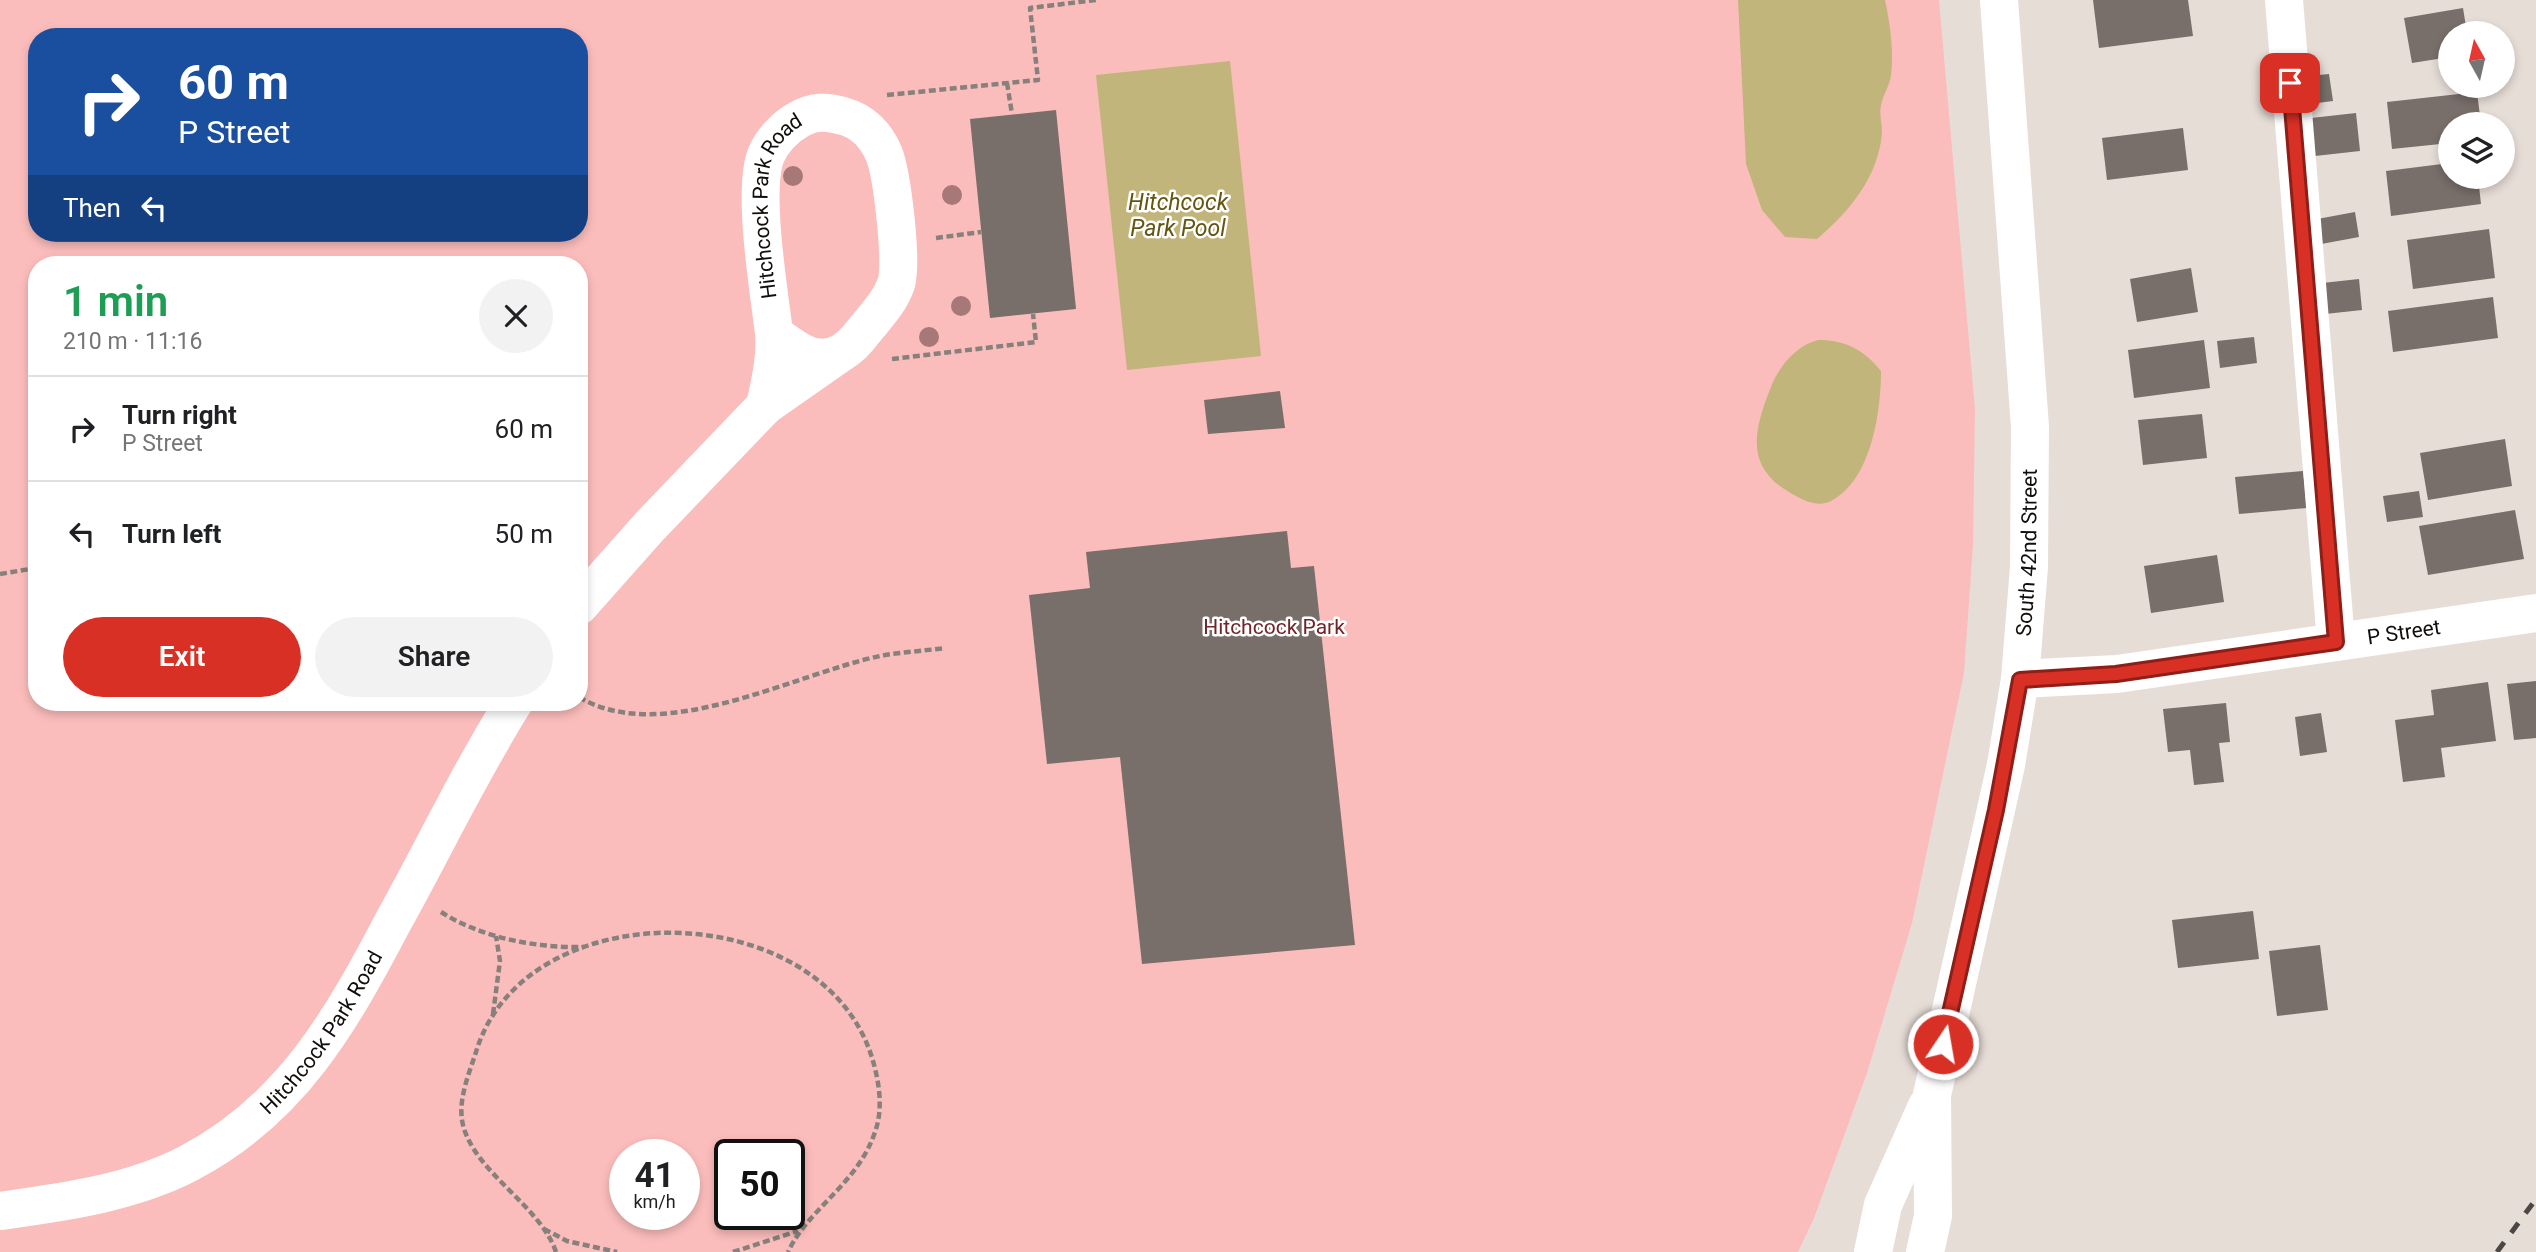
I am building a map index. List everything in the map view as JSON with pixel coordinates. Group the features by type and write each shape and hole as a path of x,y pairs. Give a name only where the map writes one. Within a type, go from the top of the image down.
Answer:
{"street":[{"name":"South 42nd Street","path":"1873,1252 1883,1205 1932,1095 1992,829 2020,680 2029,567 2030,427 1999,0"},
{"path":"2284,0 2336,642"},
{"name":"Hitchcock Park Road","path":"588,596 765,406 852,347 889,299 897,283 899,260 886,160 869,130 846,116 827,111 808,115 786,127 766,153 760,179 769,310 774,334 774,368 765,406"},
{"name":"Hitchcock Park Road","path":"774,334 814,358 838,355"},
{"name":"P Street","path":"2020,680 2116,674 2536,614"},
{"name":"Hitchcock Park Road","path":"0,1211 120,1189 188,1164 224,1143 277,1099 305,1068 345,1013 509,711"},
{"name":"South 42nd Street","path":"1925,1252 1933,1216 1932,1095"}],"path":[{"path":"846,116 863,98 1038,80 1030,8 1097,0"},
{"path":"1007,83 1012,114"},
{"path":"0,574 28,569"},
{"path":"588,702 637,716 688,709 760,693 880,656 945,648"},
{"path":"410,891 447,915 495,936 556,947 588,947"},
{"path":"556,1252 544,1228 479,1152 463,1124 462,1101 478,1043 493,1015 517,987 548,964 626,934 689,931 726,938 764,950 804,969 833,990 855,1018 877,1073 880,1098 876,1129 848,1181 798,1231 788,1252"},
{"path":"493,1015 500,961 495,936"},
{"path":"544,1228 567,1241 617,1252"},
{"path":"733,1252 798,1231"}],"green space":[{"name":"Hitchcock Park","path":"0,0 1939,0 1975,409 1973,545 1964,673 1912,923 1867,1073 1814,1218 1798,1252 0,1252"}],"water":[{"path":"1738,0 1885,0 1892,66 1880,108 1880,148 1861,192 1841,217 1817,239 1785,237 1762,210 1746,164"},
{"name":"Hitchcock Park Pool","path":"1230,61 1261,356 1127,370 1096,75"},
{"path":"1818,340 1846,344 1868,357 1881,371 1876,424 1865,461 1845,491 1822,504 1804,500 1780,486 1768,475 1757,449 1760,420 1774,379 1796,352"}],"building":[{"path":"2093,0 2188,0 2193,36 2099,48"},
{"path":"2463,8 2465,21 2438,21 2438,59 2412,63 2404,18"},
{"path":"2329,74 2333,101 2302,105 2298,77"},
{"path":"2438,96 2478,98 2480,112 2438,112 2438,144 2392,149 2387,102"},
{"path":"1056,110 1076,309 990,318 970,119"},
{"path":"2356,113 2360,151 2315,156 2311,118"},
{"path":"2183,128 2188,170 2107,180 2102,138"},
{"path":"2438,164 2438,189 2479,189 2481,204 2391,216 2386,171"},
{"path":"2355,212 2359,237 2316,245 2312,220"},
{"path":"2489,229 2495,278 2413,289 2407,240"},
{"path":"2191,268 2198,312 2137,322 2130,279"},
{"path":"2359,279 2362,310 2316,315 2313,284"},
{"path":"2493,297 2498,338 2393,352 2388,311"},
{"path":"2254,337 2257,363 2220,368 2217,341"},
{"path":"2204,340 2210,388 2134,398 2128,350"},
{"path":"1280,391 1285,428 1208,434 1204,400"},
{"path":"2202,414 2207,458 2143,465 2138,420"},
{"path":"2505,439 2512,486 2428,500 2420,453"},
{"path":"2303,471 2307,508 2239,514 2235,477"},
{"path":"2419,491 2423,517 2387,522 2383,496"},
{"path":"2515,510 2524,559 2428,575 2419,526"},
{"path":"1287,531 1291,568 1314,566 1355,945 1142,964 1120,757 1047,764 1029,595 1090,588 1086,552"},
{"path":"2217,555 2224,602 2151,613 2144,566"},
{"path":"2536,681 2536,738 2514,740 2507,684"},
{"path":"2488,682 2496,741 2441,748 2445,777 2403,782 2395,720 2434,715 2431,690"},
{"path":"2226,703 2230,742 2219,743 2224,782 2194,785 2190,750 2168,752 2163,709"},
{"path":"2321,713 2327,752 2300,756 2295,717"},
{"path":"2253,911 2259,959 2178,968 2172,920"},
{"path":"2320,945 2328,1010 2277,1016 2269,951"}],"railway":[{"path":"2497,1252 2536,1199"}],"route":[{"path":"1943,1044 2006,765 2020,680 2116,674 2336,642 2290,83"}]}
